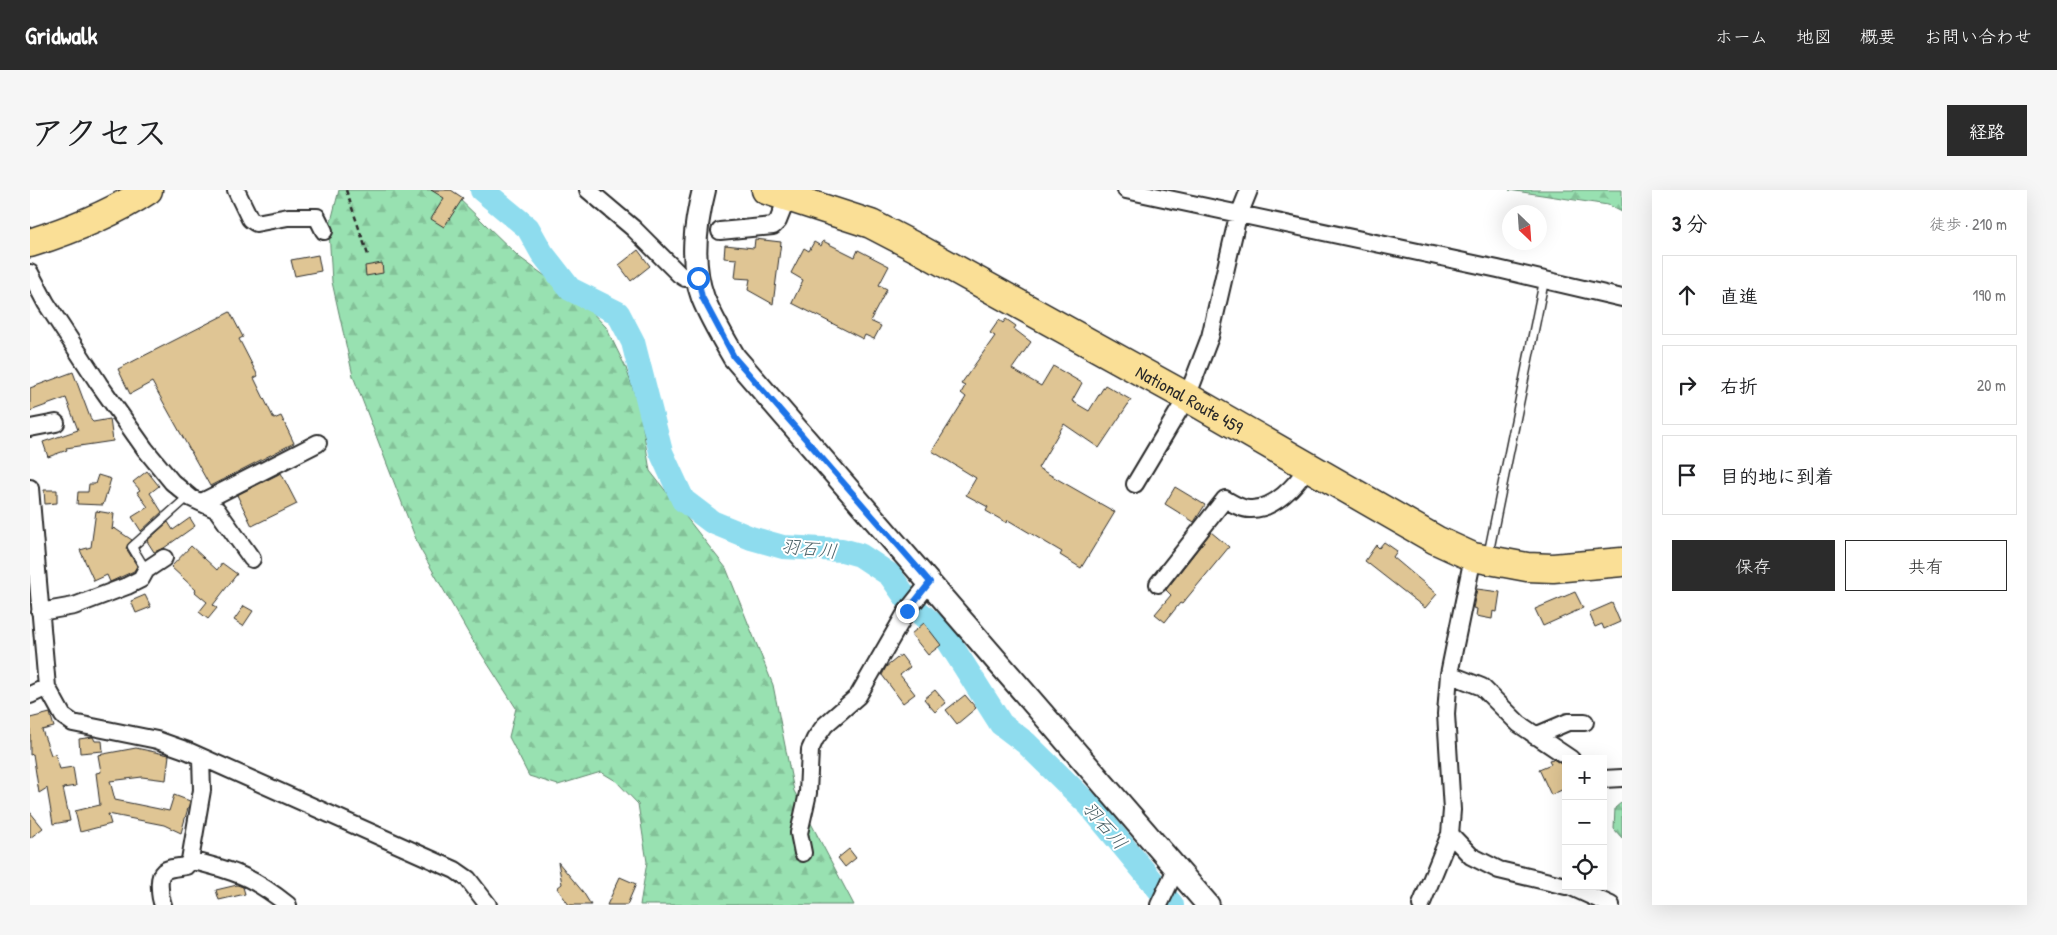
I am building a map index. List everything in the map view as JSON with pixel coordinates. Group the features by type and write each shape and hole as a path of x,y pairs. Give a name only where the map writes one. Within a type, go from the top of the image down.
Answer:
{"highway":[{"path":"30,243 87,223 126,205 148,190"},
{"name":"National Route 459","path":"777,193 871,224 1187,397 1436,540 1480,558 1527,567 1553,568 1622,562"}],"street":[{"path":"236,190 250,219 256,223 288,217 317,217 324,231"},
{"path":"588,190 633,228 679,274 685,278 698,278"},
{"path":"704,190 697,219 695,260 698,278 702,297 734,357 923,589 1208,905"},
{"path":"1126,190 1498,269 1622,298"},
{"path":"1135,484 1187,397 1210,337 1239,214 1249,190"},
{"path":"720,231 773,226 778,221 777,193"},
{"path":"30,274 99,384 145,449 172,482 195,499 218,510 227,520 252,559"},
{"path":"30,428 56,423"},
{"path":"195,499 318,443"},
{"path":"1158,584 1225,499 1240,507 1259,508 1296,484 1308,467"},
{"path":"30,488 47,687 63,716 73,723 157,740 321,808 455,870 468,879 488,905"},
{"path":"40,612 74,606 127,586 141,579 146,570 164,558"},
{"path":"1421,905 1450,834 1452,810 1446,714 1449,674 1480,558"},
{"path":"803,853 800,833 808,793 810,750 824,725 858,696 907,611 923,589"},
{"path":"1449,674 1482,687 1519,724 1565,755"},
{"path":"30,695 47,687"},
{"path":"1535,736 1568,722 1585,722"},
{"path":"163,905 159,878 161,873 165,870 186,866 190,860 202,790 201,759"},
{"path":"1607,778 1622,778"},
{"path":"1450,834 1470,856 1499,870 1562,885"},
{"path":"190,860 245,875 264,886 288,905"},
{"path":"1161,899 1176,868"},
{"path":"1576,890 1610,905"}],"lane":[{"path":"1480,558 1544,281"},
{"path":"146,570 132,547 195,499"}],"path":[{"path":"346,190 368,255"}],"green space":[{"path":"339,190 450,190 519,257 585,305 606,327 626,368 640,410 650,471 726,568 773,685 794,791 854,905 640,905 647,862 638,804 616,781 601,772 558,785 529,776 509,737 516,708 470,636 419,547 353,376 332,282 329,229"},
{"path":"1509,190 1622,190 1622,212 1608,205"},
{"path":"1622,802 1622,838 1614,829 1615,808"}],"building":[{"path":"431,190 451,190 463,198 444,227 431,219 444,198"},
{"path":"755,239 781,242 773,304 748,290 750,279 735,278 737,259 724,258 725,245 754,248"},
{"path":"823,241 855,257 858,250 889,266 879,285 887,289 870,321 881,326 874,339 865,335 863,339 792,303 803,280 791,273 804,248 809,251 814,242 821,246"},
{"path":"638,250 650,266 631,281 619,265"},
{"path":"318,255 321,271 295,276 291,260"},
{"path":"382,263 383,273 366,276 365,266"},
{"path":"230,312 243,337 239,339 258,376 254,378 274,419 281,416 294,443 210,486 152,382 130,394 118,369"},
{"path":"1006,319 1016,326 1014,329 1031,342 1012,369 1041,386 1053,366 1082,383 1072,401 1089,411 1105,385 1131,400 1099,448 1064,424 1038,468 1115,512 1081,568 1060,555 1062,552 1008,520 1007,523 986,511 988,507 966,495 976,478 932,451 966,397 961,393 965,386 961,384 995,336 990,333 999,320 1003,323"},
{"path":"73,372 91,420 93,422 110,419 113,441 66,448 67,450 48,457 43,442 78,430 66,398 30,411 30,388"},
{"path":"147,471 159,486 150,493 162,512 141,531 132,517 148,507 137,492 140,490 133,482"},
{"path":"281,473 297,504 252,526 237,495"},
{"path":"98,475 111,479 103,505 77,504 78,492 88,492 89,484 95,484"},
{"path":"1175,487 1205,505 1194,522 1165,504"},
{"path":"44,490 57,490 57,503 45,504"},
{"path":"96,511 114,514 112,530 114,528 132,540 126,548 137,566 134,571 110,582 107,575 94,581 80,550 91,547"},
{"path":"190,518 195,526 164,548 154,552 147,541 168,522 173,530"},
{"path":"1211,532 1229,547 1165,622 1155,614 1171,595 1166,590"},
{"path":"1384,542 1397,551 1393,557 1437,594 1425,608 1365,561 1376,545 1379,548"},
{"path":"191,546 217,570 222,563 237,574 213,605 217,608 208,619 199,612 207,602 171,567"},
{"path":"1477,589 1500,592 1497,612 1493,611 1492,619 1476,616 1477,609 1473,608"},
{"path":"1575,592 1583,608 1543,626 1535,609"},
{"path":"145,595 151,607 136,613 131,601"},
{"path":"1612,603 1620,622 1604,629 1602,624 1595,627 1589,613"},
{"path":"244,606 253,611 243,626 234,620"},
{"path":"924,623 941,645 928,655 911,634"},
{"path":"901,655 910,667 900,675 915,694 903,703 882,675 886,667"},
{"path":"935,690 946,703 935,712 924,699"},
{"path":"965,695 976,708 957,724 946,710"},
{"path":"50,713 54,727 42,730 51,755 55,754 60,769 73,767 76,786 63,788 70,821 53,824 47,788 39,793 33,754 30,755 30,718"},
{"path":"93,737 95,741 102,741 103,751 80,753 79,739"},
{"path":"136,748 169,755 166,780 142,777 110,781 115,800 169,811 174,795 190,801 181,833 164,825 108,814 111,824 80,832 75,811 100,805 96,773 101,772 98,755"},
{"path":"1553,759 1562,765 1562,790 1551,795 1539,769 1551,764 1549,760"},
{"path":"30,812 43,828 30,838"},
{"path":"849,849 856,858 845,867 838,858"},
{"path":"558,862 583,892 591,905 569,905 557,888 562,884"},
{"path":"620,877 636,884 627,905 607,905"},
{"path":"237,885 243,887 245,894 219,900 216,890"}],"waterway":[{"name":"羽石川","path":"482,190 528,228 542,253 570,289 618,313 633,342 661,452 683,500 712,522 751,538 783,547 842,550 860,555 890,575 912,606 944,634 1001,724 1026,743 1090,806 1172,905"}],"route":[{"path":"698,278 702,297 734,357 930,582 907,611"}]}
